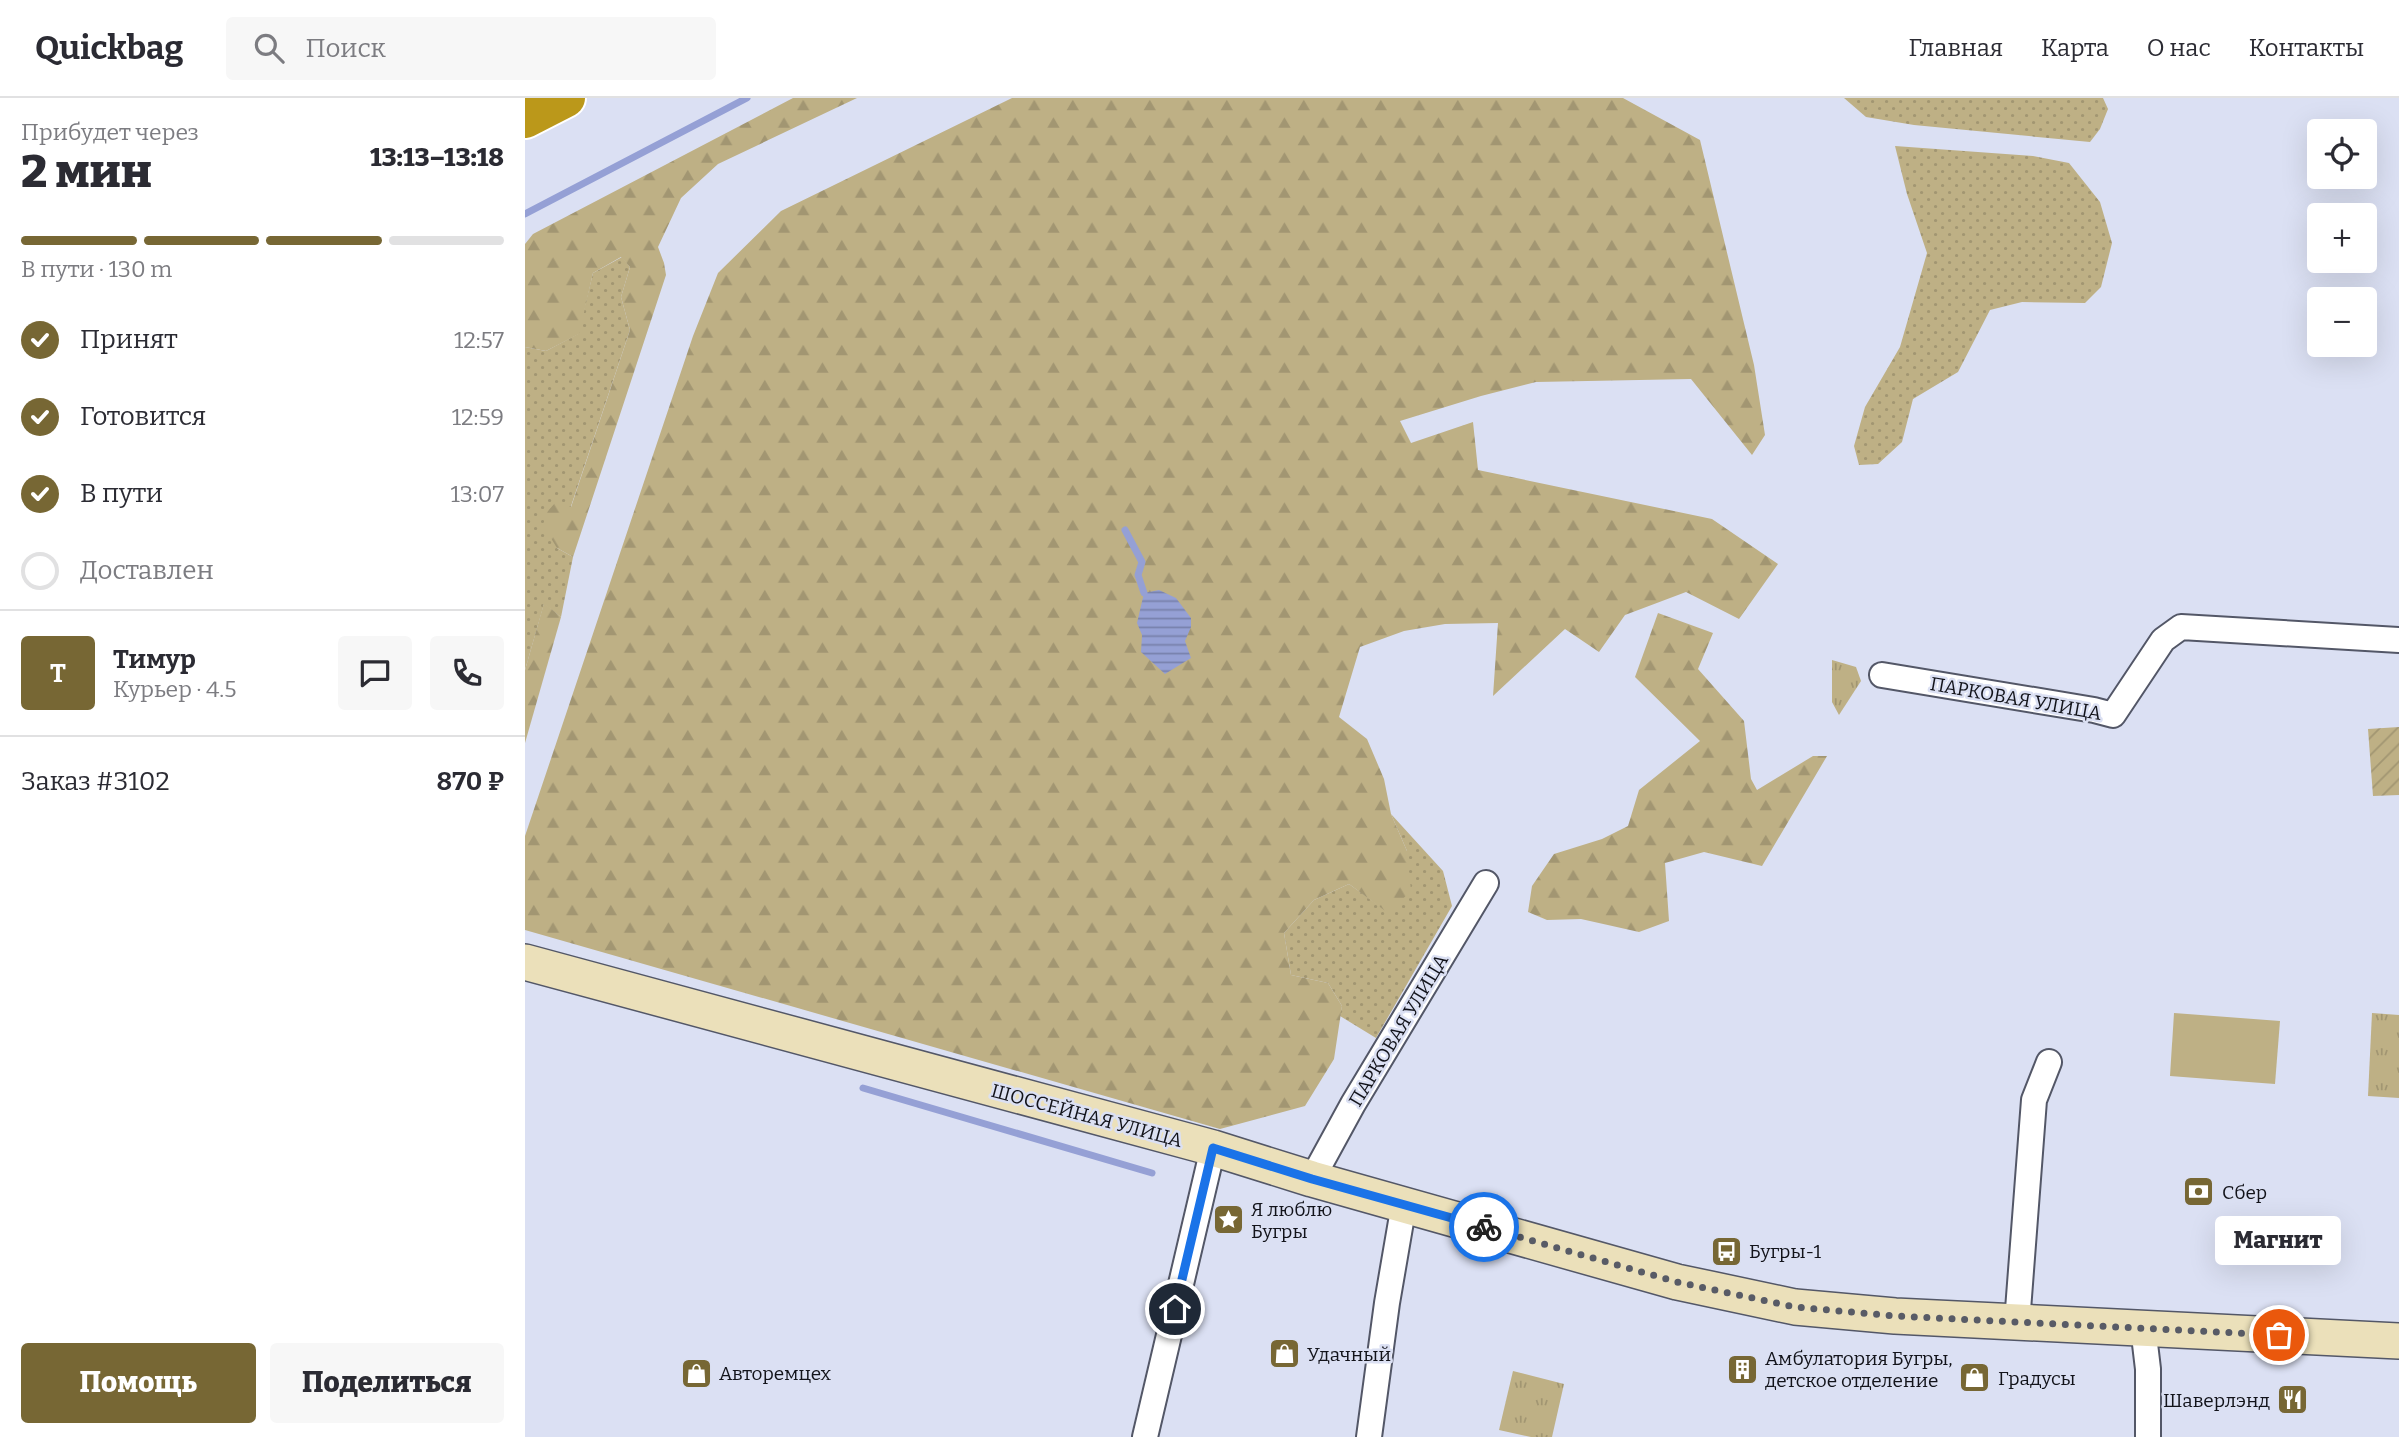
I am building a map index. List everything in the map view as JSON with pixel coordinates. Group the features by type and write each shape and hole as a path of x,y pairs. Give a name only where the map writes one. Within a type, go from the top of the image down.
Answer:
{"highway":[{"path":"525,119 566,98"}],"main road":[{"name":"ШОССЕЙНАЯ УЛИЦА","path":"525,962 1213,1148 1312,1179 1677,1282 1795,1307 1895,1316 2399,1341"}],"street":[{"name":"ПАРКОВАЯ УЛИЦА","path":"1882,675 2113,715 2163,640 2181,627 2399,640"},
{"name":"ПАРКОВАЯ УЛИЦА","path":"1312,1179 1353,1104 1486,883"},
{"path":"2017,1322 2034,1100 2049,1062"},
{"path":"1145,1437 1213,1148"},
{"path":"1369,1437 1403,1204"},
{"path":"2143,1327 2148,1369 2148,1437"}],"green space":[{"path":"793,98 857,98 718,164 681,198 658,247 666,275 573,557 557,548 543,525 547,512 555,503 571,507 630,330 621,297 630,267 621,257 593,273 579,334 546,351 525,347 525,244 533,234"},
{"path":"1012,98 1623,98 1700,140 1754,365 1765,435 1752,455 1691,379 1536,382 1400,421 1411,443 1473,422 1478,470 1712,519 1778,564 1739,619 1686,592 1625,615 1599,652 1565,629 1493,696 1498,623 1445,624 1404,631 1360,647 1339,717 1367,739 1384,779 1391,814 1407,851 1411,891 1388,913 1349,884 1314,900 1284,933 1291,975 1328,983 1342,1006 1334,1059 1305,1106 1220,1129 525,930 525,836 693,336 718,273 781,211"},
{"path":"1844,98 2103,98 2108,109 2100,129 2090,142 1914,125 1866,117"},
{"path":"1895,146 2033,156 2069,163 2100,202 2112,243 2101,287 2085,303 2022,302 1990,310 1958,372 1913,399 1902,442 1878,464 1859,465 1854,446 1865,407 1900,347 1927,253 1907,194"},
{"path":"622,257 630,267 621,297 630,330 557,548 573,557 561,617 544,604 525,670 525,347 546,351 578,334 593,273"},
{"path":"544,603 561,617 525,743 525,670"},
{"path":"1658,613 1713,633 1698,669 1744,721 1751,779 1757,790 1813,756 1827,756 1762,866 1704,852 1665,863 1669,921 1639,932 1581,919 1547,920 1528,912 1532,886 1554,854 1602,839 1628,826 1639,790 1700,741 1635,677"},
{"path":"1832,660 1856,667 1861,681 1839,715 1832,702"},
{"path":"2399,727 2399,795 2373,796 2368,729"},
{"path":"1391,814 1443,871 1452,906 1376,1038 1340,1016 1342,1006 1328,983 1291,975 1284,933 1314,900 1349,884 1388,912 1407,851"},
{"path":"2174,1013 2280,1021 2275,1084 2170,1076"},
{"path":"2372,1013 2399,1015 2399,1098 2368,1096"},
{"path":"1513,1371 1564,1384 1552,1437 1531,1437 1499,1430"}],"water":[{"path":"1159,590 1176,598 1191,618 1191,627 1185,641 1191,658 1165,674 1141,652 1142,635 1137,623 1144,593"}],"waterway":[{"path":"525,214 747,98"},
{"path":"1125,530 1142,562 1138,575 1144,593"},
{"path":"863,1088 1152,1173"}],"way so far":[{"path":"1484,1227 1677,1282 1795,1307 1895,1316 2279,1335"}],"place":[{"name":"Сбер","path":"2199,1192"},
{"name":"Я люблю Бугры","path":"1228,1220"},
{"name":"Бугры-1","path":"1726,1251"},
{"name":"Магнит","path":"2279,1335"},
{"name":"Удачный","path":"1284,1354"},
{"name":"Амбулатория Бугры, детское отделение","path":"1742,1369"},
{"name":"Авторемцех","path":"696,1373"},
{"name":"Градусы","path":"1975,1378"},
{"name":"Шаверлэнд","path":"2293,1400"}],"route":[{"path":"1175,1309 1213,1148 1484,1227"}]}
